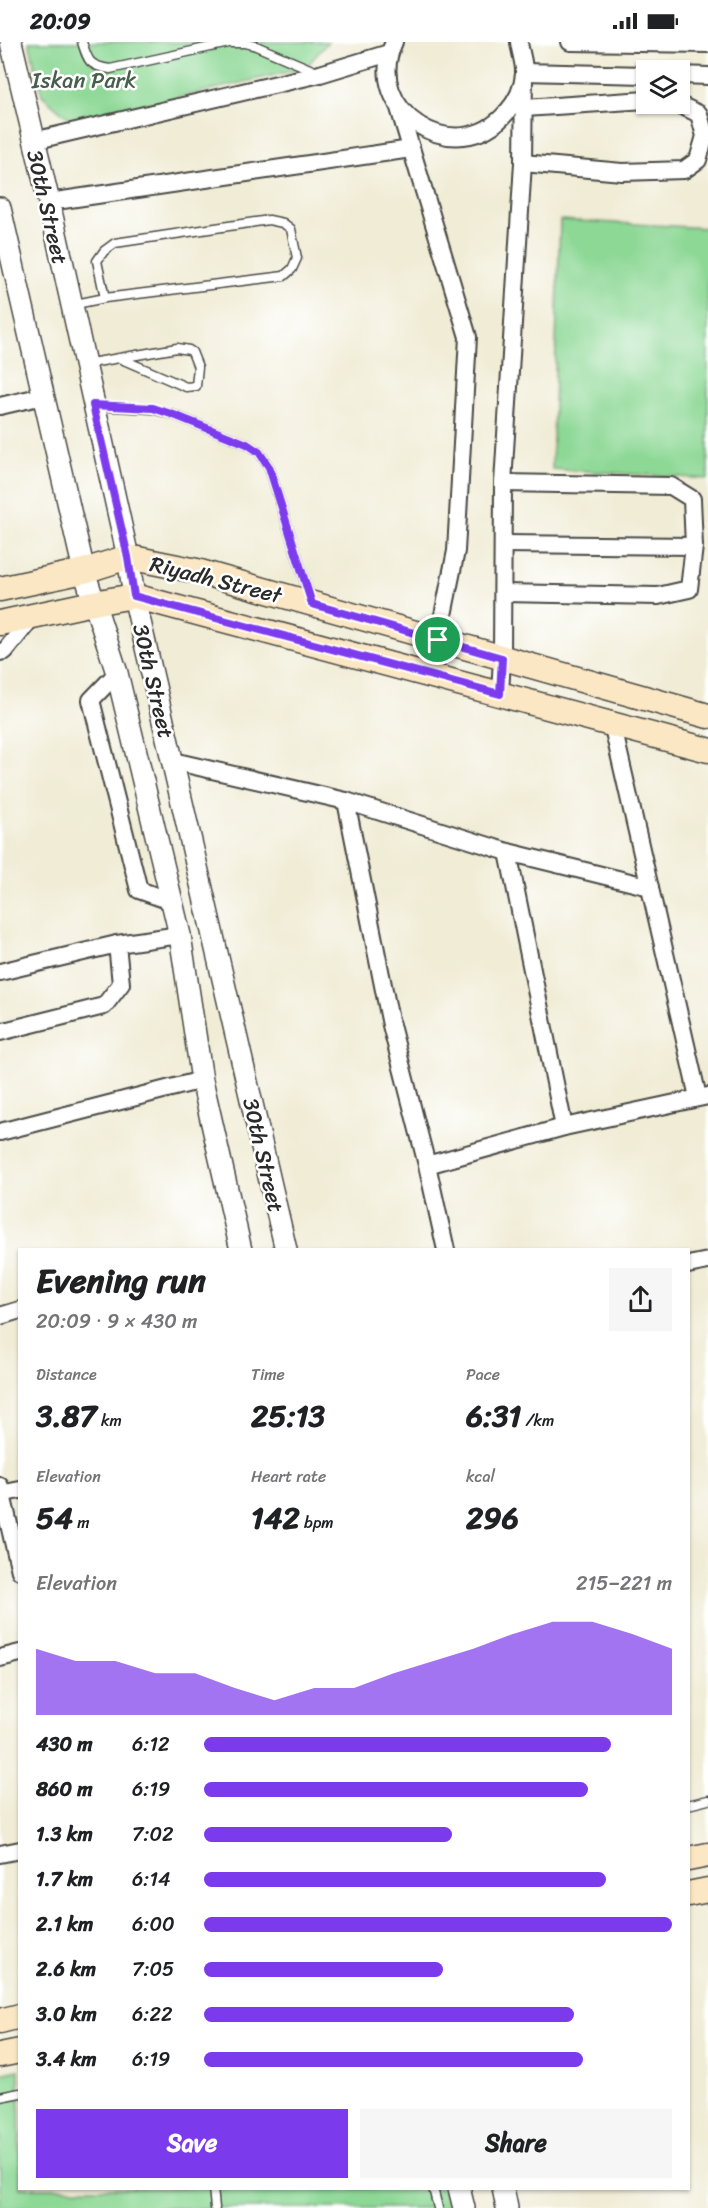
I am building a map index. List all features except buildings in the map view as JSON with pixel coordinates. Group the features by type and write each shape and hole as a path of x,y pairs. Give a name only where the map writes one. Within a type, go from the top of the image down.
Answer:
{"main road":[{"name":"Riyadh Street","path":"0,589 84,571 128,557 197,571 708,716"},
{"name":"Riyadh Street","path":"0,623 134,596 708,750"},
{"path":"690,1859 708,1855"},
{"path":"690,1894 708,1890"},
{"path":"0,2021 18,2016"},
{"path":"0,2055 18,2051"}],"street":[{"name":"30th Street","path":"10,42 49,202 70,305 128,557 134,596 286,1248"},
{"path":"500,694 503,483 525,108 524,74 519,42"},
{"path":"570,42 708,44"},
{"path":"33,141 320,74 391,48 388,82 399,108 468,337 456,551 438,640"},
{"path":"524,74 636,75"},
{"path":"399,108 419,127 445,137 473,135 498,123 516,102 524,74"},
{"path":"690,75 708,76"},
{"path":"525,108 636,101"},
{"path":"523,163 622,172 684,170 699,160 705,136 699,114 690,110"},
{"path":"49,202 411,149"},
{"name":"30th Street","path":"0,208 4,241 84,571 117,673 180,935 202,1080 241,1248"},
{"path":"0,406 43,396"},
{"path":"503,483 670,486 692,499 694,546 689,589 658,596 503,593"},
{"path":"503,544 694,546"},
{"path":"0,652 5,651 34,615"},
{"path":"117,673 91,700 139,890 170,901"},
{"path":"427,1165 564,1127 703,1097 650,887 612,723"},
{"path":"173,761 346,801 508,852 650,887"},
{"path":"346,801 391,1025 446,1248"},
{"path":"508,852 564,1127"},
{"path":"0,972 117,944 180,935"},
{"path":"0,1032 104,1006 121,984 117,944"},
{"path":"0,1132 202,1080"},
{"path":"690,1266 708,1261"},
{"path":"0,1316 18,1311"},
{"path":"18,1490 1,1491 18,1563"},
{"path":"0,1658 18,1654"},
{"path":"0,1854 18,1850"},
{"path":"460,2190 464,2208"},
{"path":"503,2190 507,2208"}],"lane":[{"path":"82,42 87,60 96,68 110,69 229,43 245,42 320,74"},
{"path":"70,305 105,298 284,276 292,269 297,258 291,229 283,223 269,220 115,243 104,250 97,261 105,298"},
{"path":"84,364 177,348 189,350 198,367 196,386 186,387 119,358"},
{"path":"93,405 153,408 222,433 259,452 269,467 312,604"},
{"path":"690,1804 708,1800"},
{"path":"0,2097 18,2093"},
{"path":"213,2190 215,2208"},
{"path":"434,2190 438,2208"}],"green space":[{"name":"Iskan Park","path":"29,42 328,42 305,68 73,122 42,95"},
{"path":"560,220 708,228 708,479 552,469"},
{"path":"18,2070 18,2190 444,2190 448,2208 0,2208 0,2074"}],"route":[{"path":"93,405 153,408 222,433 259,452 269,467 312,604 438,640 502,658 500,694 134,596 128,557 93,405"}]}
